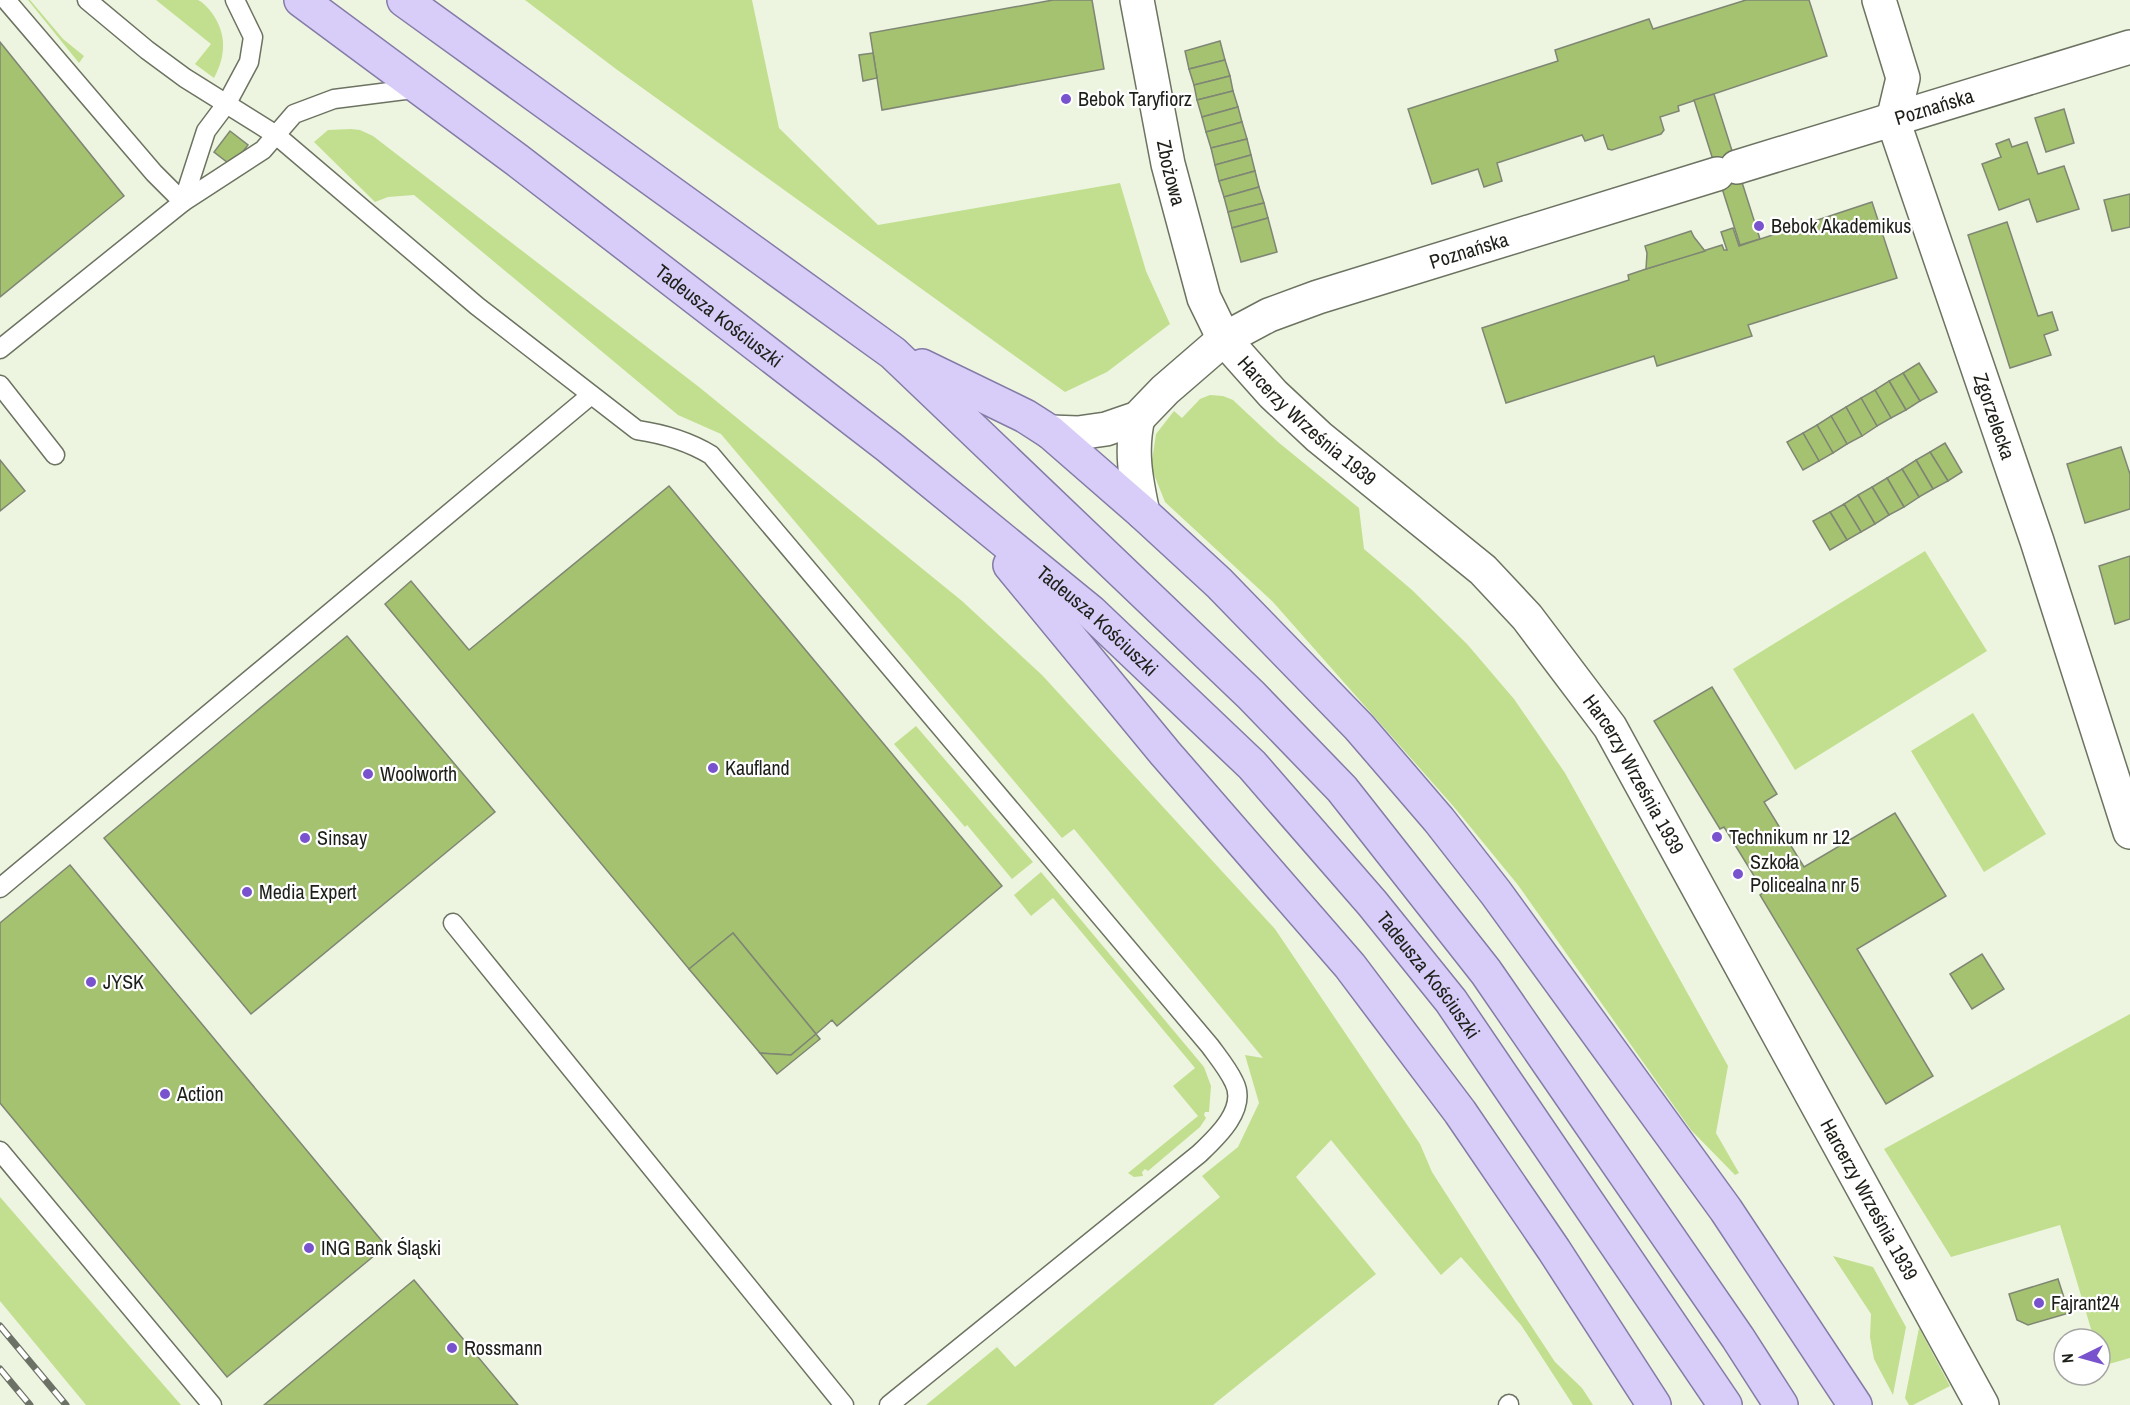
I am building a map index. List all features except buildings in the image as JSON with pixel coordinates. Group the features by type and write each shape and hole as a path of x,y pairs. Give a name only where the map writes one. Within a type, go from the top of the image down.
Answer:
{"main road":[{"name":"Tadeusza Kościuszki","path":"301,0 517,160 889,447 1091,612 1252,765 1372,903 1451,1001 1725,1405"},
{"path":"404,0 893,352 1251,695 1342,789 1486,972 1738,1338 1781,1405"},
{"path":"893,352 1025,416 1050,432 1219,583 1359,727 1454,838 1503,902 1726,1210 1855,1405"},
{"path":"964,510 1164,753 1350,966 1467,1122 1554,1250 1654,1405"}],"street":[{"name":"Zbożowa","path":"1137,0 1167,164 1204,298 1224,339"},
{"path":"1879,0 1903,78 1893,120"},
{"name":"Poznańska","path":"1224,339 1269,315 1318,297 2130,47"},
{"name":"Zgorzelecka","path":"1893,120 2037,541 2130,832"},
{"name":"Harcerzy Września 1939","path":"1138,418 1165,390 1224,339 1273,394 1319,437 1483,570 1527,617 1610,727 1982,1405"},
{"path":"1050,432 1078,433 1106,429 1138,418"},
{"path":"1138,418 1134,435 1133,458 1143,513"}],"lane":[{"path":"6,0 154,173 183,202"},
{"path":"87,0 185,78 276,135 477,306 637,430 658,433 693,444 711,455 1210,1046 1236,1084 1236,1105 1226,1128 1199,1154 889,1405"},
{"path":"183,202 206,131 227,103 249,62 254,37 235,0"},
{"path":"0,349 183,202 263,150 294,114 334,99 421,88"},
{"path":"0,385 55,455"},
{"path":"0,888 591,395"},
{"path":"453,923 844,1405"},
{"path":"0,1151 212,1405"}],"green space":[{"path":"28,0 63,39 84,56 79,63"},
{"path":"156,0 198,0 212,13 220,29 223,45 221,62 214,78 195,64 211,44"},
{"path":"525,0 752,0 779,128 878,225 1120,183 1146,271 1170,324 1107,372 1065,392 616,69"},
{"path":"351,129 373,136 699,387 962,601 1042,675 1275,929 1420,1144 1432,1172 1555,1362 1582,1388 1593,1405 1573,1405 1521,1325 1461,1257 1441,1275 1331,1140 1296,1177 1376,1274 1213,1405 926,1405 997,1347 1015,1367 1220,1197 1202,1176 1238,1147 1259,1103 1245,1055 1263,1058 1074,829 1062,838 721,434 678,415 414,195 388,197 375,202 314,142 328,130"},
{"path":"1210,395 1233,400 1278,442 1359,508 1364,549 1412,590 1467,644 1514,699 1565,773 1728,1066 1716,1133 1739,1173 1735,1175 1691,1130 1518,885 1454,807 1273,602 1165,502 1151,467 1156,434 1174,411 1182,418 1200,399"},
{"path":"1925,551 1987,651 1795,770 1733,669"},
{"path":"1973,713 2046,834 1984,872 1911,751"},
{"path":"916,726 1033,862 1012,879 894,744"},
{"path":"1041,872 1204,1067 1211,1086 1209,1112 1205,1112 1206,1118 1200,1127 1148,1171 1145,1169 1142,1172 1143,1176 1134,1177 1128,1173 1198,1116 1173,1086 1195,1068 1053,898 1031,916 1014,895"},
{"path":"2130,1014 2130,1358 2112,1363 2112,1327 2090,1327 2060,1225 1951,1257 1884,1149"},
{"path":"0,1197 181,1405 86,1405 0,1301"},
{"path":"1833,1256 1873,1267 1906,1327 1893,1395 1874,1359 1870,1337 1871,1314"},
{"path":"1919,1328 1950,1386 1909,1405 1905,1398"}],"railway":[{"path":"0,1326 66,1405"},
{"path":"0,1369 30,1405"}],"place":[{"name":"Bebok Taryfiorz","path":"1066,99"},
{"name":"Bebok Akademikus","path":"1759,226"},
{"name":"Kaufland","path":"713,768"},
{"name":"Woolworth","path":"368,774"},
{"name":"Technikum nr 12","path":"1717,837"},
{"name":"Sinsay","path":"305,838"},
{"name":"Szkoła Policealna nr 5","path":"1738,874"},
{"name":"Media Expert","path":"247,892"},
{"name":"JYSK","path":"91,982"},
{"name":"Action","path":"165,1094"},
{"name":"ING Bank Śląski","path":"309,1248"},
{"name":"Fajrant24","path":"2039,1303"},
{"name":"Rossmann","path":"452,1348"}]}
